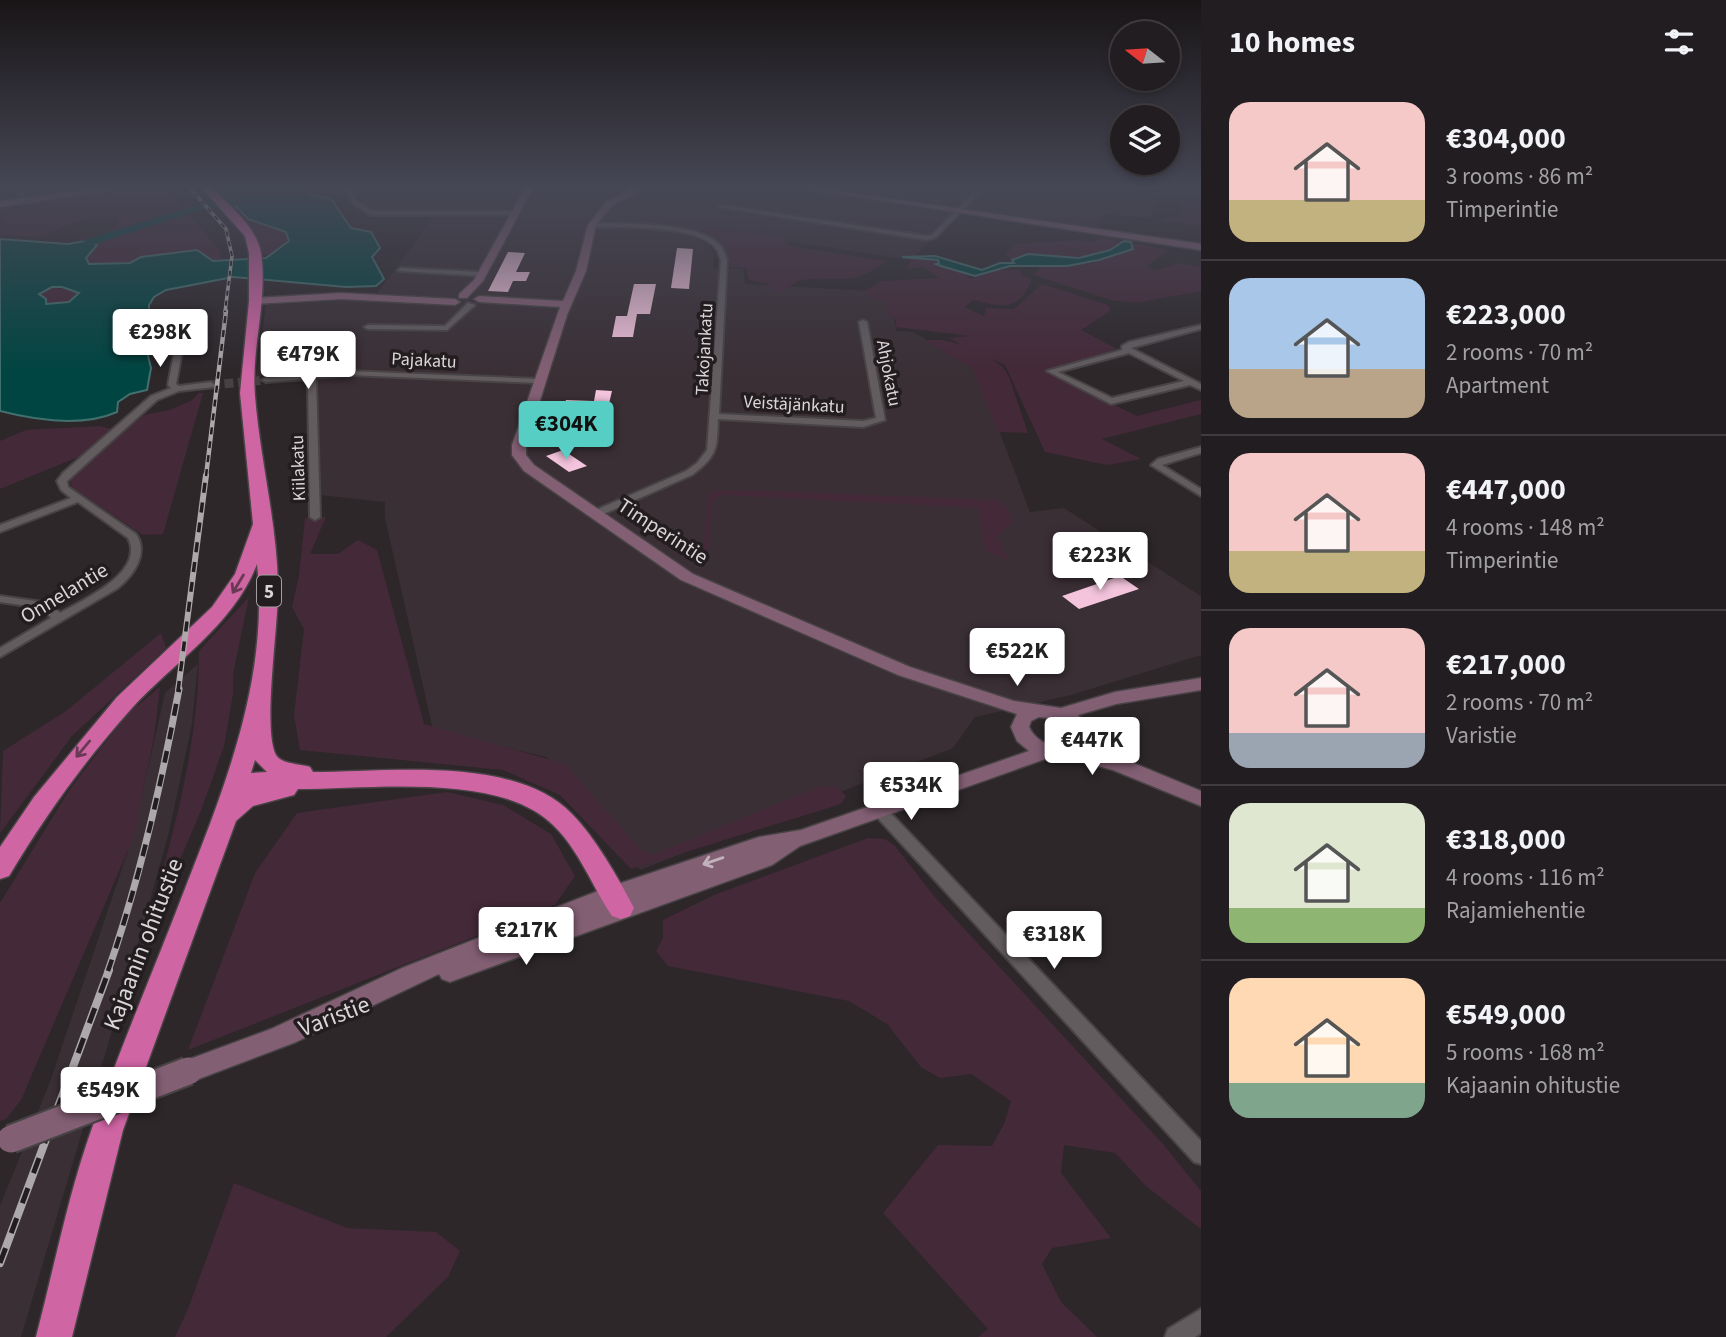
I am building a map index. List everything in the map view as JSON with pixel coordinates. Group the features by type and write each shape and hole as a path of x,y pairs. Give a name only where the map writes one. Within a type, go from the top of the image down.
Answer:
{"highway":[{"name":"5","path":"226,816 258,708 265,663 269,586 247,393 249,248"},
{"path":"0,869 53,785 91,740 127,699 186,648 223,609 245,572 261,520"},
{"path":"258,708 265,758 276,767 327,781"},
{"path":"237,781 476,781 528,795 547,806 574,831 616,902"},
{"path":"226,816 245,800 327,781"},
{"name":"Kajaanin ohitustie","path":"54,1337 107,1130 226,816"}],"street":[{"path":"368,327 437,329 453,325 494,248"},
{"name":"Timperintie","path":"586,248 581,271 566,304 519,445 519,455 529,468 687,577 904,671 1012,707 1053,712"},
{"name":"Takojankatu","path":"595,514 662,486 701,465 712,450 724,260 721,248"},
{"path":"401,271 479,277"},
{"path":"249,302 341,296 566,304"},
{"path":"458,316 467,300"},
{"name":"Ahjokatu","path":"863,323 882,415 881,420 872,423"},
{"path":"1201,327 1132,344 1126,350 1051,371 1111,401 1201,374"},
{"path":"177,389 172,385 181,335"},
{"path":"1126,350 1201,387"},
{"name":"Pajakatu","path":"266,380 349,373 539,381"},
{"name":"Kiilakatu","path":"312,376 315,517"},
{"path":"0,529 77,499 64,488 62,481 66,475 145,405 177,389 211,385"},
{"name":"Veistäjänkatu","path":"716,416 872,423"},
{"path":"1201,450 1156,465 1201,493"},
{"name":"Onnelantie","path":"0,653 125,578 136,554 136,542 77,499"},
{"path":"0,599 45,605 59,619"},
{"path":"1004,765 1022,731 1027,714 1097,704 1140,692 1201,684"},
{"name":"Timperintie","path":"983,698 1046,752"},
{"path":"1073,753 1080,750 1097,704"},
{"path":"1053,712 1073,720 1086,736 1119,765"},
{"path":"1046,752 1073,753 1119,765 1201,799"},
{"name":"Varistie","path":"6,1141 275,1038 410,975 616,902 657,899 764,859 802,838 1046,752"},
{"path":"880,811 1201,1155"},
{"path":"1176,1337 1201,1320"}],"shaded area":[{"path":"94,248 217,248 221,260 213,261 205,255 141,257 130,263 89,264 86,258"},
{"path":"259,248 279,248 269,256"},
{"path":"411,248 711,248 714,254 713,268 743,269 745,284 889,292 896,331 913,332 975,367 1030,512 1064,508 1201,596 1201,655 1071,695 975,717 953,748 640,870 546,757 433,730 385,518 385,502 319,495 315,372 256,377 266,305 373,299"},
{"path":"723,248 805,248 886,261 853,278 802,280 781,291 773,292 769,284 749,280 746,268 730,267"},
{"path":"836,248 923,248 910,260"},
{"path":"1011,248 1110,248 1085,257 1028,254 1012,260 1005,254"},
{"path":"1129,248 1169,250 1148,265 1149,269 1157,270 1178,263 1201,267 1201,291 1135,303 1111,300 1033,275 1041,267 1095,263 1106,256 1131,250"},
{"path":"911,259 938,260 937,265 963,272 971,279 998,270 1018,270 1023,276 1032,279 1021,298 1008,305 973,300 965,307 984,316 986,308 1014,309 1042,284 1108,305 1110,311 1081,330 1117,349 1045,371 1137,416 1201,400 1201,414 1102,439 1141,459 1107,465 1045,452 1005,365 992,359 1003,367 1009,377 1028,433 998,432 972,367 923,340 943,340 962,345 948,338 970,336 895,327 896,320 888,315 885,301 867,296 865,291 881,281 939,278 923,267 906,269"},
{"path":"52,287 79,293 69,302 46,304 38,295"},
{"path":"199,393 203,393 163,534 143,535 72,488 70,479 74,472 144,415 169,410 191,401"},
{"path":"100,426 111,429 83,455 0,489 0,441 26,430"},
{"path":"740,490 997,500 1007,507 1012,523 997,536 1009,561 986,551 978,508 723,495 712,500 708,560 703,557 709,492"},
{"path":"326,517 310,554 338,554 358,540 377,550 424,724 565,764 642,851 653,855 816,788 836,786 846,796 841,804 631,869 560,795 503,770 300,750 294,715 304,629 292,607 299,576 305,518"},
{"path":"249,597 233,674 233,694 224,746 202,808 138,959 170,845 187,768 198,690 199,651"},
{"path":"161,633 166,648 72,736 0,833 3,751 66,711"},
{"path":"198,664 192,724 169,832 139,940 21,1337 0,1337 0,1206 50,1082 133,836 165,693"},
{"path":"160,687 154,737 134,836 21,1100 6,1119 0,1121 0,903 70,789 127,714"},
{"path":"447,792 503,805 551,834 575,876 555,905 188,1050 255,873 297,813"},
{"path":"868,838 885,839 895,846 934,896 1163,1144 1201,1191 1201,1229 1147,1187 1115,1153 1064,1145 1061,1173 1111,1238 1052,1248 1042,1264 1061,1302 1097,1337 978,1337 988,1329 883,1213 938,1145 992,1146 1004,1124 1011,1101 971,1074 940,1078 921,1067 887,1024 849,1001 668,966 656,951 663,938 663,920 714,895"},
{"path":"234,1183 347,1228 436,1232 460,1251 448,1277 386,1337 175,1337 188,1309"}],"water":[{"path":"0,248 94,248 86,258 89,264 130,263 141,257 197,250 213,261 266,258 279,248 380,248 372,257 384,279 376,286 346,287 233,277 166,290 154,297 149,305 148,356 151,368 147,390 130,394 118,402 117,412 104,417 59,421 0,411","holes":["52,287 62,287 79,293 69,302 46,304 46,299 39,294"]},
{"path":"1133,249 1099,260 1067,266 1010,266 975,276 936,264 939,263 938,260 902,257 935,256 982,270 1000,263 1014,263 1012,260 1028,254 1079,258 1110,250"}],"building":[{"path":"677,248 693,249 689,289 671,288"},
{"path":"508,252 525,253 516,272 530,272 526,281 513,281 508,292 488,291"},
{"path":"634,284 656,284 650,314 637,314 633,337 612,337 616,316 627,316"},
{"path":"596,390 612,391 607,412 563,410 566,400 594,401"},
{"path":"563,450 587,466 569,472 546,456"},
{"path":"1120,576 1139,589 1079,609 1062,596"}],"tunnel":[{"path":"211,385 266,380"}],"railway":[{"path":"225,312 232,256 230,248"},
{"path":"206,476 226,311"},
{"path":"178,691 206,475"},
{"path":"108,971 149,832 179,689"},
{"path":"0,1263 109,970"}]}
